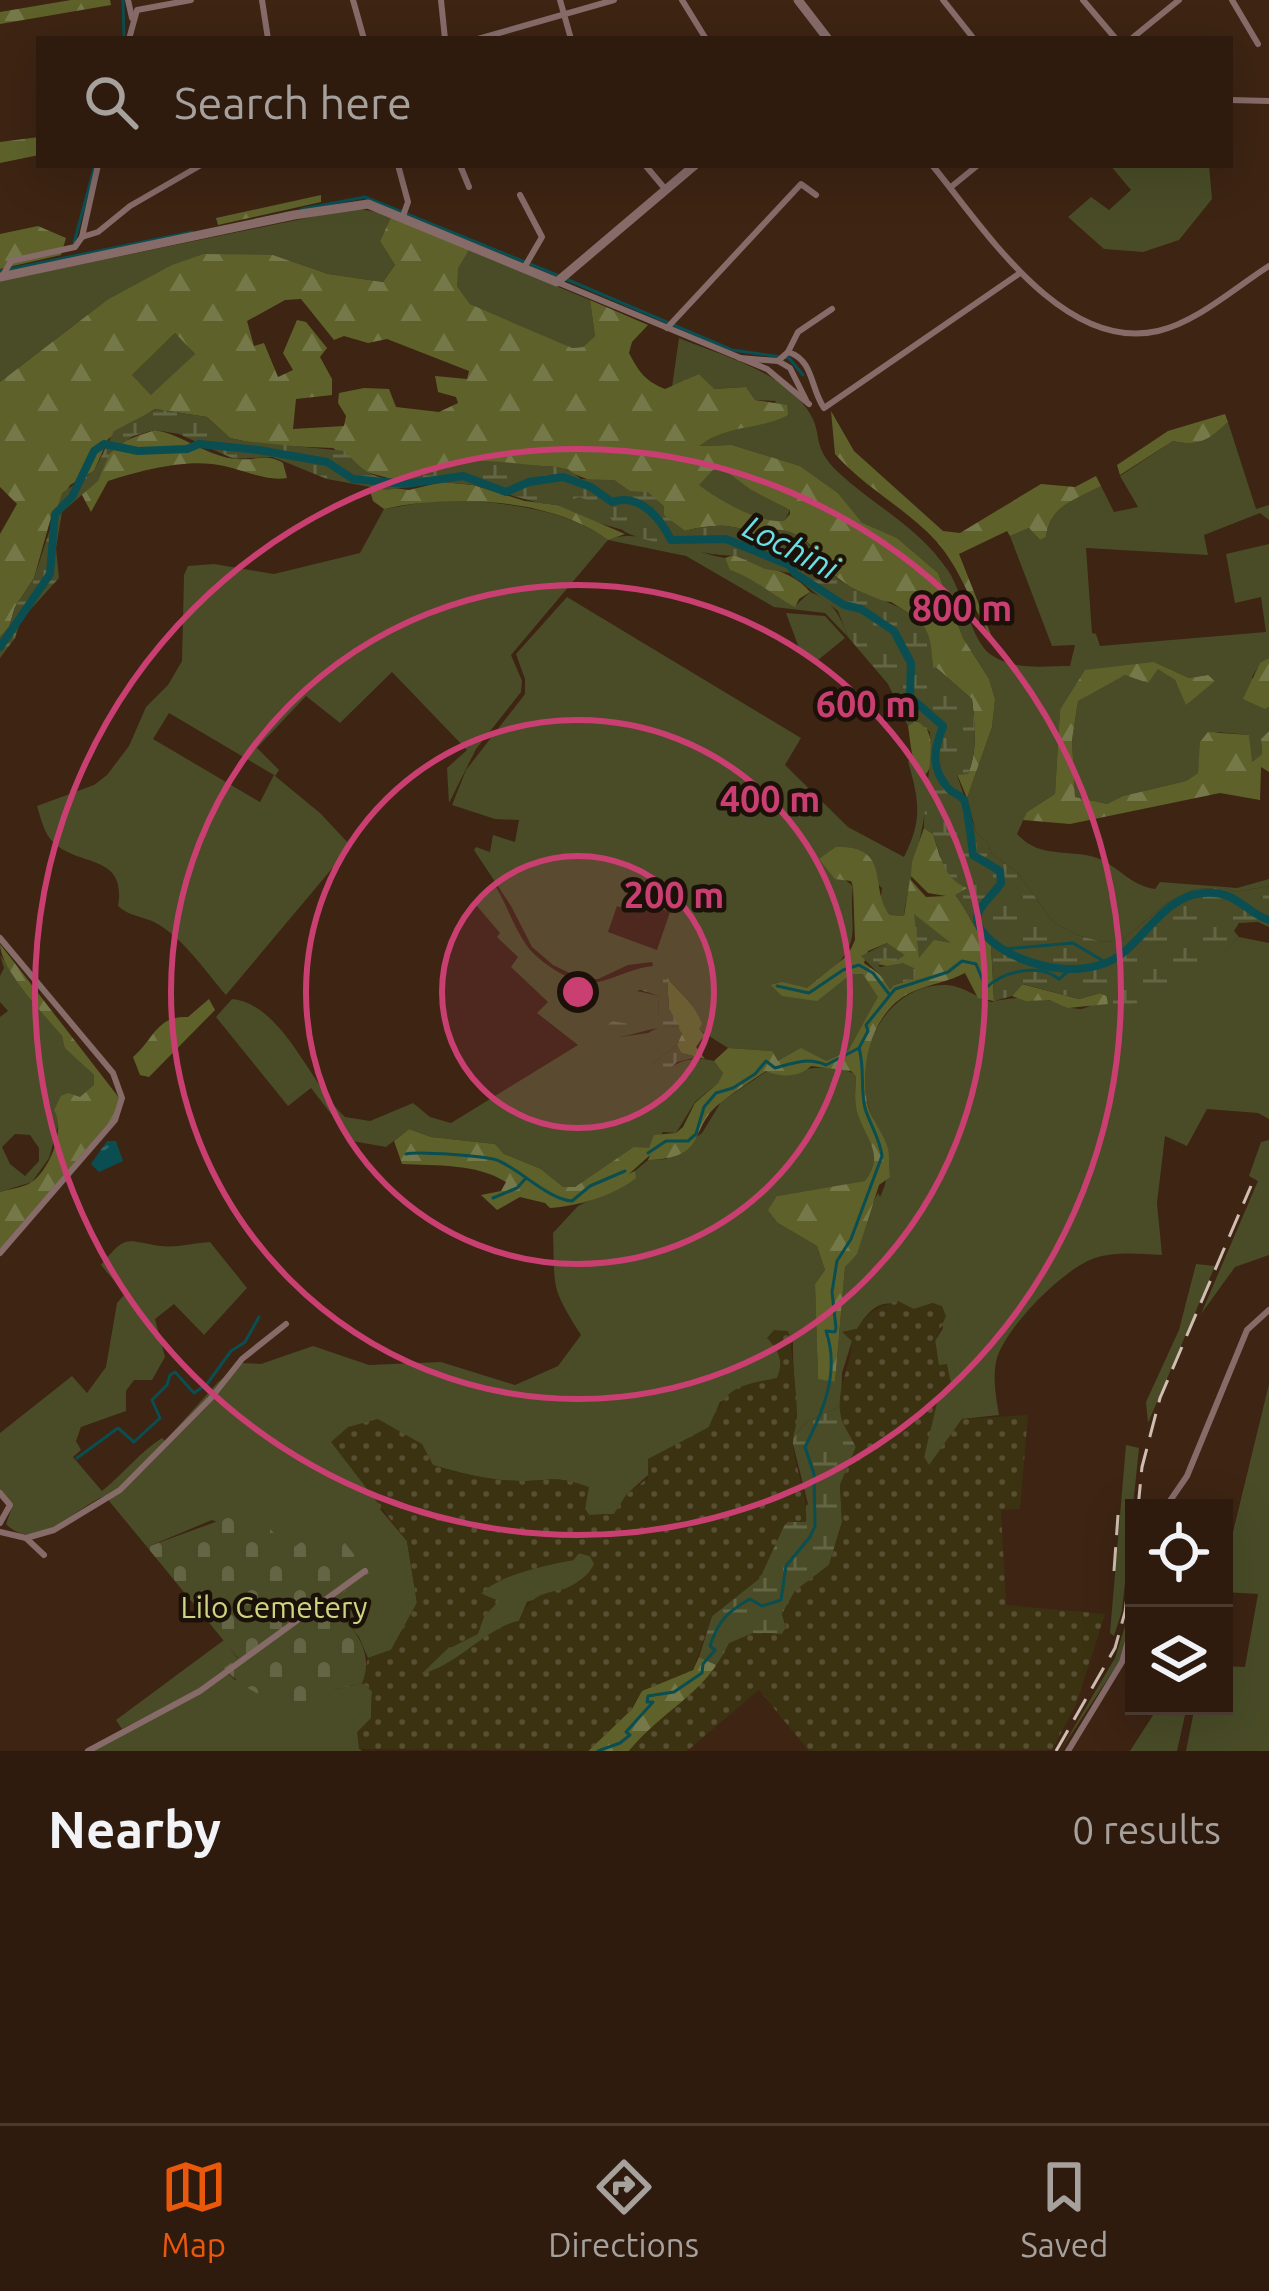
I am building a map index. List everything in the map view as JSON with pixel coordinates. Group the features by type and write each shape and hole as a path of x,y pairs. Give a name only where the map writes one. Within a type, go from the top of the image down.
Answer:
{"street":[{"path":"128,0 133,22"},
{"path":"129,36 137,10 191,0"},
{"path":"262,0 268,36"},
{"path":"353,0 363,36"},
{"path":"441,0 445,36"},
{"path":"560,0 570,36"},
{"path":"488,36 614,0"},
{"path":"682,0 704,36"},
{"path":"798,0 826,36"},
{"path":"943,0 972,36"},
{"path":"1083,0 1113,36"},
{"path":"1135,36 1179,0"},
{"path":"1232,0 1258,44"},
{"path":"1233,100 1269,101"},
{"path":"82,237 97,168"},
{"path":"4,273 11,261 68,250 196,168"},
{"path":"399,168 407,202 403,216"},
{"path":"461,168 469,188"},
{"path":"647,168 666,190"},
{"path":"557,282 692,168"},
{"path":"934,168 1020,273 1074,314 1118,331 1139,333 1180,322 1269,266"},
{"path":"950,187 974,168"},
{"path":"667,328 801,184 816,194"},
{"path":"520,195 542,241 524,268"},
{"path":"4,273 358,204 403,216 557,282 667,328 740,358 767,369 808,404 790,368 778,361 740,358"},
{"path":"788,352 806,364 824,408 1020,273"},
{"path":"778,361 798,332 832,309"},
{"path":"0,938 112,1073 122,1098 115,1120 0,1253"},
{"path":"1171,1499 1187,1476 1247,1330 1269,1310"},
{"path":"26,1538 54,1530 120,1490 195,1416 242,1358 286,1324"},
{"path":"0,1493 10,1505 0,1527 26,1538 44,1555"},
{"path":"88,1751 200,1690 365,1570"},
{"path":"1068,1751 1125,1649"}],"green space":[{"path":"71,0 110,0 111,5 0,24 0,12"},
{"path":"36,137 36,156 0,163 0,142"},
{"path":"1113,168 1209,168 1212,199 1179,240 1143,252 1104,249 1068,217 1091,197 1109,210 1131,190"},
{"path":"321,195 321,202 218,225 216,218"},
{"path":"355,208 392,215 380,241 395,265 383,282 328,274 273,255 107,300 0,382 0,281"},
{"path":"392,215 469,250 458,268 457,286 470,304 572,348 583,347 595,336 590,300 648,325 632,342 629,353 643,375 665,389 699,374 714,389 746,387 755,400 787,405 788,415 722,434 699,446 732,445 800,466 838,493 862,523 897,538 938,573 963,638 989,679 995,699 992,727 967,798 957,774 968,774 973,755 972,699 933,665 915,617 891,602 857,592 831,573 806,541 772,529 754,535 720,526 685,531 614,480 594,482 557,467 455,461 392,479 362,471 333,448 261,445 230,438 207,417 155,409 108,439 94,471 70,485 50,521 34,578 0,637 0,534 17,504 0,487 0,382 107,300 172,265 204,254 273,255 328,274 383,282 395,265 380,241","holes":["301,299 334,340 344,336 368,343 387,339 469,371 467,379 435,376 438,392 456,397 458,403 439,412 396,407 389,389 364,388 339,393 344,426 293,429 296,399 332,395 332,379 320,357 327,348 306,322 297,320 283,353 293,370 278,377 264,343 254,346 247,321 285,300","175,333 195,354 151,395 132,375","722,468 790,514 784,521 774,521 727,503 699,485 713,470"]},
{"path":"38,226 66,238 61,255 0,269 0,234"},
{"path":"469,250 590,300 595,336 583,347 571,348 470,304 457,286 457,268"},
{"path":"175,333 195,354 152,396 132,375"},
{"path":"679,338 748,365 795,395 812,418 830,463 925,543 949,572 984,648 1019,665 1070,666 1075,645 1052,646 1010,536 1029,528 1040,540 1046,537 1058,510 1101,486 1114,512 1138,507 1120,476 1173,441 1203,440 1228,422 1256,509 1269,505 1269,520 1260,513 1204,535 1208,555 1086,548 1092,633 1100,646 1266,632 1261,597 1235,603 1226,554 1269,544 1269,658 1252,677 1265,709 1269,707 1262,754 1251,763 1249,735 1218,732 1201,742 1198,773 1186,781 1107,804 1075,797 1072,740 1078,701 1125,675 1137,678 1158,668 1175,680 1186,704 1207,675 1189,678 1154,662 1072,697 1060,710 1055,794 1027,812 1017,834 1036,848 1102,860 1155,889 1160,882 1237,888 1269,879 1269,886 1235,892 1195,889 1168,902 1122,940 1103,942 1053,922 1018,873 992,854 976,832 967,798 992,727 995,699 989,679 963,638 938,573 897,538 862,524 838,493 800,466 732,445 697,446 729,429 763,420 776,401 755,400 746,387 713,389 699,374 672,387"},
{"path":"156,409 207,417 230,438 345,451 373,475 385,478 466,461 557,467 581,479 614,480 630,491 648,492 664,506 664,515 685,531 720,526 754,535 791,532 805,540 841,581 899,607 923,626 933,665 972,699 973,755 968,774 957,775 976,832 992,854 1018,873 1053,922 1103,942 1122,940 1168,902 1195,889 1235,892 1269,886 1269,927 1239,923 1234,931 1239,937 1196,978 1151,1001 1108,1004 1107,996 1100,993 1079,999 1023,984 1012,996 994,1001 991,945 955,895 967,888 948,873 933,834 924,828 930,732 917,721 908,726 888,684 848,637 838,611 790,573 765,569 734,555 631,534 579,497 557,505 443,482 387,490 327,479 273,457 234,459 179,434 155,430 133,436 110,453 98,481 62,512 56,548 59,578 21,620 0,658 0,637 34,578 62,493 94,471 114,431"},
{"path":"831,411 854,451 943,531 960,533 1041,484 1075,487 1096,476 1101,486 1058,510 1046,537 1040,540 1029,528 1010,536 1007,531 959,554 993,640 936,541 835,454"},
{"path":"1225,414 1228,422 1209,438 1173,441 1120,475 1117,465 1168,431"},
{"path":"155,430 226,457 277,460 283,463 287,478 212,464 160,467 108,481 91,512 81,493 96,479 110,453 125,441"},
{"path":"722,467 751,490 790,510 784,522 751,515 698,485"},
{"path":"442,482 557,505 625,534 608,540 559,515 500,503 439,502 384,509 373,501 370,491 376,486 409,490"},
{"path":"578,496 597,503 623,530 581,518 557,505"},
{"path":"443,499 507,505 551,513 608,540 511,655 522,681 521,692 476,749 449,803 447,768 467,750 392,672 340,723 306,696 257,748 279,770 275,776 351,846 226,995 175,936 118,906 119,889 109,870 54,843 37,806 94,785 107,775 129,746 146,707 168,685 182,661 188,566 214,564 274,574 360,553 384,509","holes":["169,713 274,775 260,802 153,739"]},
{"path":"649,538 725,558 731,570 756,579 795,606 810,592 835,610 848,637 825,613 774,607 686,556 608,540"},
{"path":"734,555 785,574 810,592 795,607 730,570 725,558"},
{"path":"567,597 801,738 785,765 848,827 904,857 917,810 908,761 914,759 927,784 904,916 890,915 880,903 882,888 836,848 820,860 853,886 848,950 807,988 772,985 825,992 851,974 863,973 879,997 848,1051 826,1061 778,1061 771,1051 728,1048 698,1029 692,1006 667,978 637,991 659,996 658,1017 620,1037 659,1027 680,1027 682,1035 677,1045 653,1063 654,1084 673,1066 688,1060 714,1061 723,1073 695,1102 676,1133 663,1132 650,1148 622,1156 575,1187 563,1187 541,1169 504,1154 495,1144 431,1137 409,1129 386,1147 352,1141 311,1088 288,1106 216,1017 232,999 266,1015 345,1117 370,1121 413,1103 430,1117 451,1123 578,1045 537,1013 548,1002 511,967 518,957 497,937 500,933 476,905 496,887 527,946 564,975 582,982 596,982 653,966 652,962 628,965 598,979 582,979 553,965 532,947 474,850 490,852 493,835 515,842 519,820 495,819 452,805 466,770 525,694 516,654","holes":["640,901 670,912 657,950 608,932 617,906 635,913"]},
{"path":"786,613 825,616 845,638 818,660 799,648"},
{"path":"1269,658 1269,707 1265,709 1243,699 1260,663"},
{"path":"1154,662 1189,678 1208,675 1215,681 1186,705 1175,680 1158,669 1148,683 1125,675 1078,701 1072,740 1075,797 1107,804 1186,781 1198,773 1200,742 1208,732 1249,735 1252,762 1262,754 1261,739 1269,731 1269,772 1261,767 1260,800 1220,793 1070,824 1023,820 1027,812 1055,794 1060,710 1085,670"},
{"path":"912,721 923,723 931,741 926,774 912,753 908,726"},
{"path":"924,828 933,834 940,857 968,888 956,896 991,944 994,1001 978,998 965,973 898,1000 871,1041 865,1091 888,1149 890,1177 879,1185 857,1254 845,1267 835,1382 818,1379 815,1284 825,1270 817,1246 778,1223 768,1210 777,1196 865,1181 871,1171 874,1153 859,1117 856,1076 851,1071 811,1066 790,1075 766,1071 719,1104 689,1148 667,1158 648,1160 650,1155 629,1174 635,1171 636,1178 627,1184 572,1205 550,1208 520,1197 497,1210 481,1195 501,1191 506,1182 494,1176 455,1167 402,1164 394,1141 409,1129 431,1137 495,1144 504,1154 541,1169 563,1187 575,1187 634,1147 649,1148 654,1135 676,1133 683,1127 695,1103 718,1083 723,1073 714,1061 728,1048 772,1051 778,1061 801,1048 826,1061 848,1051 878,997 863,974 851,974 817,1001 782,996 771,985 782,982 807,988 848,955 855,940 851,881 835,879 819,859 836,847 865,853 876,870 890,915 904,916 910,879 926,897 946,896 928,893 911,876","holes":["887,943 877,964 914,979 894,985 864,963 868,951"]},
{"path":"914,914 951,943 934,940 919,958"},
{"path":"1239,937 1269,943 1269,1119 1258,1113 1207,1109 1187,1146 1165,1136 1157,1203 1162,1255 1095,1258 1053,1286 1012,1330 997,1358 999,1415 962,1419 929,1466 924,1457 938,1387 935,1341 943,1328 933,1303 914,1309 888,1304 875,1308 857,1329 843,1332 852,1341 842,1373 841,1406 806,1422 792,1440 796,1404 793,1342 778,1349 782,1367 777,1378 720,1402 709,1427 627,1494 614,1514 589,1515 585,1509 588,1487 577,1483 498,1480 432,1465 380,1509 407,1541 417,1603 391,1650 368,1658 359,1637 291,1551 212,1520 147,1547 105,1496 43,1532 30,1535 6,1524 12,1507 0,1490 0,1433 72,1376 87,1393 106,1367 117,1303 125,1294 101,1265 122,1244 210,1242 247,1288 204,1335 174,1304 155,1319 165,1357 152,1380 134,1380 126,1391 126,1411 81,1427 76,1441 81,1450 73,1457 102,1491 154,1444 162,1438 165,1441 218,1382 243,1363 261,1364 313,1346 369,1365 441,1362 515,1385 558,1366 581,1335 556,1287 553,1233 578,1206 635,1178 635,1171 648,1160 666,1159 702,1133 721,1102 767,1071 825,1067 856,1075 856,1106 874,1153 866,1181 777,1196 778,1223 817,1246 825,1270 815,1284 818,1378 835,1382 845,1267 886,1182 886,1155 868,1105 864,1072 873,1035 883,1018 911,993 947,985 991,1002 1037,998 1082,1009 1214,960"},
{"path":"887,943 905,955 896,961 883,959 880,967 903,963 916,969 914,979 890,990 861,956"},
{"path":"0,944 120,1099 113,1118 0,1249 0,1192 27,1185 44,1169 57,1138 54,1110 61,1096 80,1097 94,1085 94,1075 65,1048 62,1036 15,979"},
{"path":"0,955 62,1036 66,1048 94,1075 94,1086 60,1119 49,1158 32,1182 0,1192 0,1017 8,1011 0,1002 4,968","holes":["15,1134 30,1135 39,1148 39,1161 25,1176 10,1164 2,1147"]},
{"path":"667,978 699,1017 699,1029 708,1038 703,1037 696,1047 705,1059 681,1053 677,1045 682,1034 669,1009"},
{"path":"667,978 669,1009 680,1027 620,1037 606,1027 612,1021 629,1024 658,1017 659,996 632,987 648,979"},
{"path":"1022,984 1079,999 1100,993 1107,996 1108,1004 1068,1008 1049,1000 1026,1001 1012,996"},
{"path":"209,999 215,1010 149,1077 140,1075 133,1057 157,1030 169,1020 188,1017"},
{"path":"677,1045 681,1053 697,1057 677,1062 654,1084 650,1082 653,1063"},
{"path":"1269,1140 1269,1255 1235,1267 1201,1314 1258,1181 1249,1176 1261,1142"},
{"path":"1196,1264 1215,1266 1148,1423 1146,1402 1179,1330"},
{"path":"1269,1384 1269,1751 1186,1751 1193,1715 1233,1715 1233,1666 1245,1667 1258,1594 1233,1593 1233,1532"},
{"path":"841,1406 842,1421 856,1447 840,1485 842,1522 829,1565 795,1591 782,1614 786,1628 782,1634 763,1633 729,1644 719,1666 699,1657 712,1616 760,1578 782,1527 808,1504 792,1440 806,1422"},
{"path":"1126,1445 1139,1448 1134,1499 1125,1499 1122,1611 1114,1636 1110,1633"},
{"name":"Lilo Cemetery","path":"251,1509 290,1550 315,1532 344,1542 369,1573 331,1602 359,1640 366,1660 362,1683 334,1690 332,1709 274,1700 235,1679 224,1668 238,1658 147,1547"},
{"path":"579,1553 590,1556 595,1564 582,1579 527,1602 519,1621 502,1627 458,1659 419,1676 446,1650 478,1633 484,1616 498,1601 480,1593 489,1586 511,1575 573,1560"},
{"path":"1125,1626 1119,1662 1060,1751 1115,1658"},
{"path":"224,1640 238,1659 197,1690 122,1729 116,1720"},
{"path":"699,1657 719,1666 629,1751 588,1751 632,1709 641,1691 693,1670"},
{"path":"229,1674 235,1680 334,1690 362,1683 372,1691 362,1751 92,1751"},
{"path":"1153,1715 1185,1715 1177,1751 1130,1751"}],"sand":[{"path":"898,1301 914,1309 933,1303 942,1306 946,1316 935,1341 939,1365 947,1364 951,1383 939,1395 924,1457 929,1465 962,1419 1028,1415 1020,1509 1001,1510 1006,1605 1105,1614 1076,1705 1052,1750 809,1751 759,1690 687,1751 629,1751 696,1689 729,1643 753,1633 782,1634 786,1627 782,1614 795,1591 829,1565 842,1522 840,1485 856,1447 840,1410 852,1341 842,1332 857,1329 874,1310"},
{"path":"774,1330 788,1331 797,1411 793,1446 806,1522 786,1522 760,1578 712,1616 693,1670 642,1691 632,1709 588,1751 359,1749 357,1732 371,1718 372,1691 362,1683 368,1658 391,1650 417,1603 407,1541 331,1442 348,1427 378,1419 422,1444 433,1465 498,1480 577,1483 589,1487 585,1509 589,1515 614,1514 627,1494 648,1478 648,1459 709,1427 734,1390 777,1378 779,1356 767,1338","holes":["579,1553 590,1556 594,1564 575,1584 536,1598 519,1621 421,1674 446,1650 478,1634 484,1616 499,1601 481,1594 489,1587 573,1560"]}],"water":[{"path":"107,1141 116,1141 123,1161 99,1172 91,1164"}],"waterway":[{"path":"123,0 124,36"},
{"path":"74,243 94,168"},
{"path":"302,209 365,197 557,275"},
{"path":"0,271 192,232"},
{"path":"566,279 732,350 789,358 803,375"},
{"name":"Lochini","path":"0,647 50,574 55,514 72,497 94,451 104,444 138,451 199,444 258,450 327,462 353,479 406,484 463,476 506,492 529,482 563,477 591,487 612,502 640,504 655,515 671,540 726,539 789,565 844,605 861,609 894,631 911,663 910,697 943,726 936,765 948,788 965,802 973,855 1000,871 1001,883 977,921 999,947 1033,963 1090,967 1123,953 1179,901 1203,893 1233,898 1269,920"},
{"path":"1003,949 1073,943 1105,962"},
{"path":"598,1751 630,1735 626,1732 653,1702 647,1702 648,1696 674,1692 702,1673 715,1650 710,1646 720,1623 730,1613 750,1599 762,1606 781,1600 786,1566 815,1526 814,1474 805,1447 831,1376 826,1331 836,1328 832,1292 837,1261 851,1239 882,1156 864,1100 859,1048 868,1031 866,1025 895,989 948,972 962,961 976,964 986,988 1021,971 1042,971 1059,979 1073,967"},
{"path":"777,986 809,993 859,965 873,973 889,994"},
{"path":"648,1153 666,1141 688,1141 716,1093 755,1074 766,1061 775,1068 807,1061 826,1065 859,1048"},
{"path":"406,1154 493,1159 554,1196 572,1201 590,1186 625,1171"},
{"path":"493,1198 517,1188 526,1178"},
{"path":"77,1458 118,1428 134,1442 160,1418 152,1400 170,1375 175,1372 194,1393 245,1342 259,1317"}],"railway":[{"path":"1139,1499 1160,1398 1251,1186"},
{"path":"1114,1571 1118,1515"},
{"path":"1056,1751 1115,1648 1126,1607"}]}
